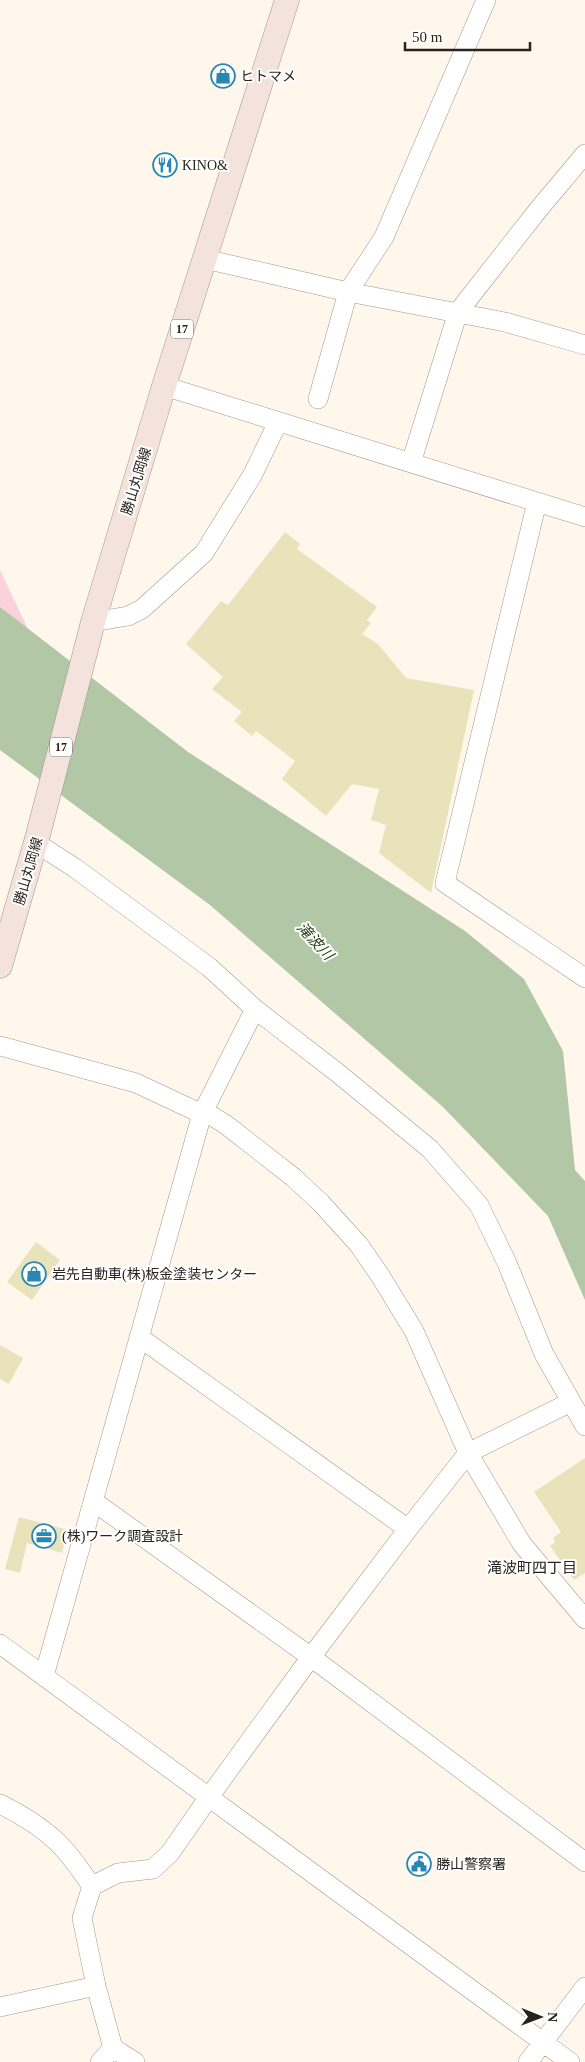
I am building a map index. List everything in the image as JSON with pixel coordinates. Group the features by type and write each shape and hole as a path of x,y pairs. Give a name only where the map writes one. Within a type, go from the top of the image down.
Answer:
{"main road":[{"name":"勝山丸岡線","path":"0,966 37,839 93,622 164,386 287,0"}],"street":[{"path":"318,399 348,292 384,237 486,0"},
{"path":"411,463 458,312 538,210 585,154"},
{"path":"204,259 348,292 505,322 585,345"},
{"path":"164,386 585,517"},
{"path":"93,622 128,616 142,609 204,553 253,474 278,422"},
{"path":"537,502 445,883 585,978"},
{"path":"37,839 209,968 255,1009 339,1074 430,1149 463,1186 483,1213 507,1263 544,1354 585,1426"},
{"path":"44,1676 202,1114 255,1009"},
{"path":"0,1046 136,1083 202,1114 212,1116 226,1124 293,1177 321,1203 359,1246 381,1277 414,1331 468,1453 522,1544 585,1619"},
{"path":"139,1337 408,1528"},
{"path":"135,2062 113,2048 96,1986 82,1918 92,1886 118,1873 153,1869 170,1853 311,1657 408,1528 468,1453 571,1402"},
{"path":"93,1500 311,1657 585,1862"},
{"path":"0,1644 570,2062"},
{"path":"0,1804 18,1813 55,1840 92,1886"},
{"path":"0,2007 96,1986"},
{"path":"528,2062 585,1987"},
{"path":"100,2062 113,2048"}],"shaded area":[{"path":"0,570 28,629 0,607"}],"water":[{"name":"滝波川","path":"0,607 188,752 465,931 524,979 563,1051 575,1170 585,1181 585,1300 548,1216 443,1107 210,905 0,750"}],"building":[{"path":"285,532 300,544 297,549 377,607 367,620 371,623 362,634 378,644 406,678 474,690 431,893 379,853 386,825 371,820 379,789 352,784 326,816 282,779 295,761 256,731 252,736 234,721 242,712 212,689 223,677 186,644 221,601 228,605"},
{"path":"36,1242 60,1260 32,1300 7,1282"},
{"path":"0,1345 23,1358 9,1384 0,1379"},
{"path":"585,1458 585,1573 574,1580 550,1546 555,1542 553,1538 561,1532 534,1492"},
{"path":"19,1517 68,1530 62,1553 27,1543 20,1573 5,1569"}],"place":[{"name":"ヒトマメ","path":"223,76"},
{"name":"KINO&","path":"165,165"},
{"name":"岩先自動車(株)板金塗装センター","path":"34,1274"},
{"name":"(株)ワーク調査設計","path":"44,1536"},
{"name":"勝山警察署","path":"419,1864"}],"district":[{"name":"滝波町四丁目","path":"532,1568"}]}
